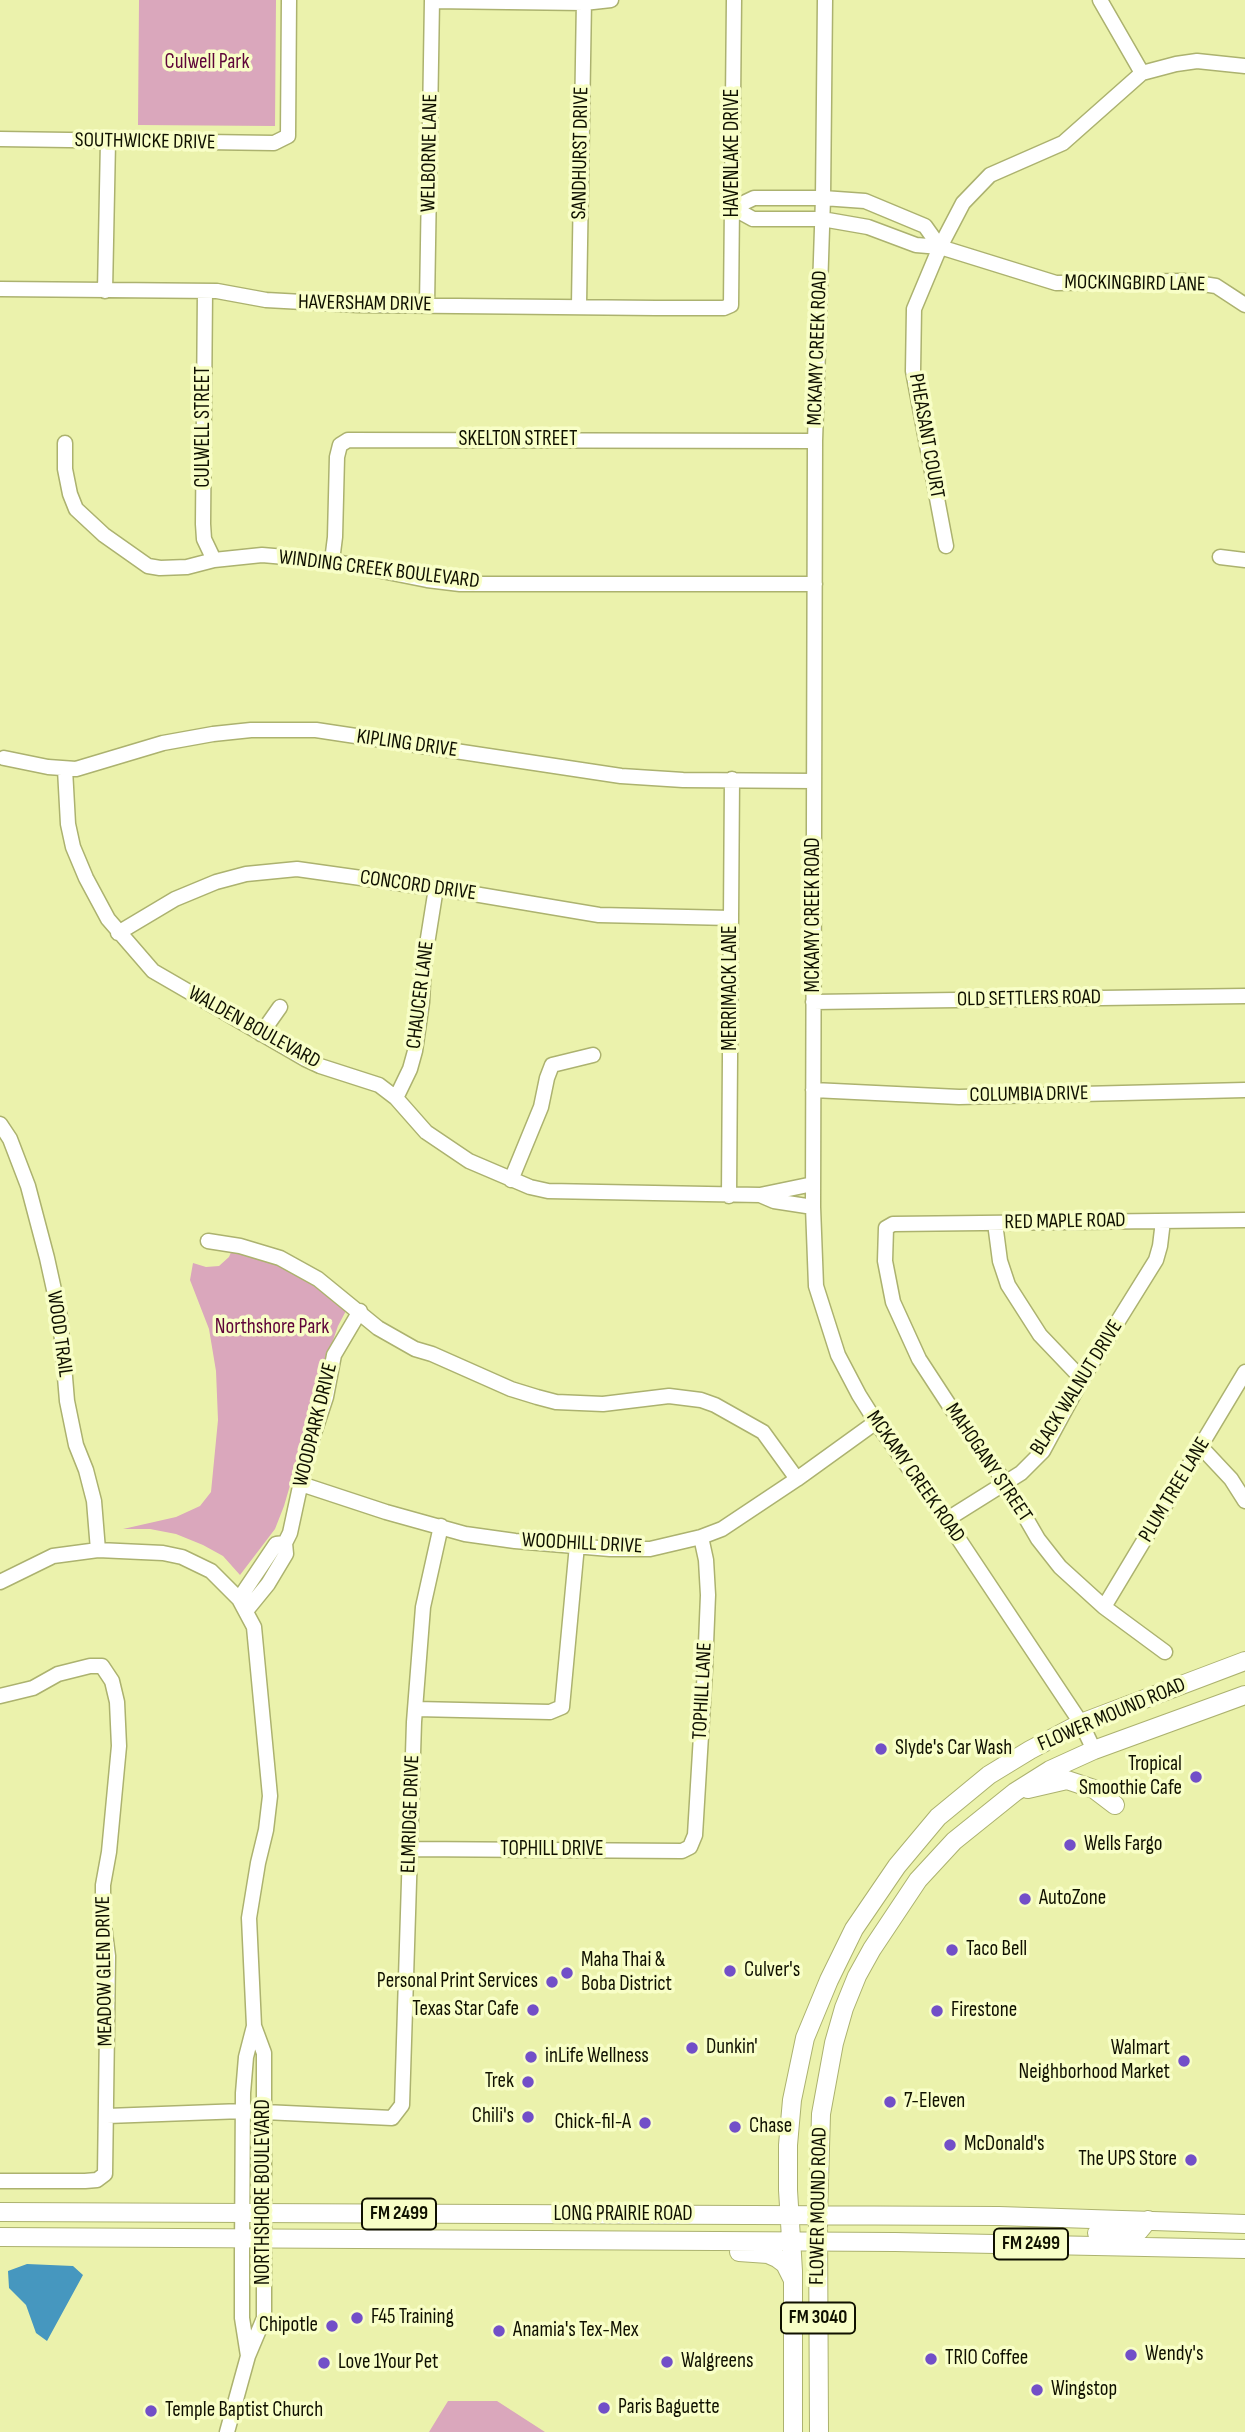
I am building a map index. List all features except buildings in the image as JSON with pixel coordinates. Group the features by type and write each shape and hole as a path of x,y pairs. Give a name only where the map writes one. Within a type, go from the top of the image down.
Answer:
{"main road":[{"name":"FLOWER MOUND ROAD","path":"793,2432 793,2281 788,2145 792,2100 806,2038 829,1980 854,1929 897,1866 938,1817 989,1774 1081,1723 1245,1661"},
{"name":"FLOWER MOUND ROAD","path":"819,2432 818,2216 821,2114 834,2043 844,2008 872,1949 918,1880 954,1841 1015,1792 1050,1770 1094,1750 1245,1695"},
{"path":"1015,1792 1067,1780 1094,1789 1115,1805"},
{"path":"897,1866 918,1880"},
{"name":"LONG PRAIRIE ROAD","path":"0,2212 999,2216 1239,2224"},
{"path":"449,2240 506,2224 513,2215"},
{"path":"513,2240 531,2226 554,2222 568,2215"},
{"path":"1022,2244 1049,2234 1132,2233 1139,2231 1148,2220"},
{"path":"1137,2246 1152,2234 1220,2233 1239,2224"},
{"name":"LONG PRAIRIE ROAD","path":"0,2237 818,2242 1245,2249"},
{"path":"702,2241 739,2252 768,2254 785,2264 793,2281"}],"street":[{"name":"SOUTHWICKE DRIVE","path":"0,139 266,144 288,136 289,0"},
{"path":"432,1 611,0"},
{"name":"HAVENLAKE DRIVE","path":"731,305 734,0"},
{"name":"MCKAMY CREEK ROAD","path":"825,0 823,198 815,441 813,1207 816,1286 826,1321 847,1374 876,1422 946,1520 1081,1723 1094,1750"},
{"path":"1100,0 1142,73 1197,61 1245,66"},
{"name":"WELBORNE LANE","path":"427,305 432,1"},
{"name":"SANDHURST DRIVE","path":"579,305 584,1"},
{"name":"PHEASANT COURT","path":"946,546 913,371 914,309 940,247 963,203 990,175 1063,143 1142,73"},
{"path":"105,291 108,141"},
{"name":"MOCKINGBIRD LANE","path":"733,208 754,198 865,201 925,226 940,247"},
{"name":"MOCKINGBIRD LANE","path":"733,208 753,219 822,219 868,227 916,246 940,247 1056,283 1183,281 1216,286 1245,305"},
{"name":"HAVERSHAM DRIVE","path":"0,289 205,291 313,304 724,308 731,305"},
{"name":"CULWELL STREET","path":"205,291 203,524 204,538 214,560"},
{"name":"SKELTON STREET","path":"332,561 337,457 340,445 348,440 815,441"},
{"name":"WINDING CREEK BOULEVARD","path":"65,443 65,469 76,509 104,535 148,566 187,567 214,560 261,555 332,561 460,584 815,584"},
{"path":"1220,557 1245,560"},
{"name":"KIPLING DRIVE","path":"4,758 76,769 163,743 213,734 251,730 316,730 621,776 683,780 814,780"},
{"name":"WALDEN BOULEVARD","path":"65,769 65,805 73,847 95,896 118,933 153,971 305,1059 372,1082 396,1098 426,1132 469,1161 511,1180 548,1191 729,1196 760,1195 813,1184"},
{"name":"MERRIMACK LANE","path":"729,1196 732,779"},
{"name":"CONCORD DRIVE","path":"118,933 175,899 246,874 297,869 436,888 599,915 731,918"},
{"name":"CHAUCER LANE","path":"396,1098 410,1069 415,1051 424,963 436,888"},
{"name":"OLD SETTLERS ROAD","path":"813,1002 1245,996"},
{"path":"261,1034 280,1007"},
{"path":"511,1180 541,1107 552,1065 593,1055"},
{"name":"COLUMBIA DRIVE","path":"813,1090 960,1097 1245,1090"},
{"name":"WOOD TRAIL","path":"0,1124 10,1139 28,1186 47,1258 60,1317 67,1401 75,1445 86,1470 94,1501 98,1550"},
{"name":"WALDEN BOULEVARD","path":"760,1195 774,1201 813,1207"},
{"name":"RED MAPLE ROAD","path":"886,1228 893,1224 1245,1220"},
{"name":"BLACK WALNUT DRIVE","path":"946,1520 1021,1473 1043,1451 1082,1379 1156,1260 1163,1221"},
{"path":"995,1223 1000,1261 1008,1285 1040,1335 1082,1379"},
{"name":"MAHOGANY STREET","path":"886,1228 885,1261 893,1302 919,1359 944,1398 1005,1482 1038,1539 1060,1567 1104,1607 1165,1652"},
{"path":"208,1241 240,1245 280,1258 318,1279 378,1328 415,1349 511,1389 556,1402 603,1404 670,1396 701,1400 715,1405 763,1432 797,1479"},
{"name":"WOODPARK DRIVE","path":"242,1605 281,1564 286,1555 285,1543 290,1533 307,1454 326,1397 334,1355 360,1311"},
{"name":"PLUM TREE LANE","path":"1104,1607 1245,1372"},
{"name":"WOODHILL DRIVE","path":"302,1484 386,1512 465,1534 610,1549 650,1549 701,1538 722,1529 876,1422"},
{"path":"1201,1447 1231,1479 1245,1501"},
{"name":"ELMRIDGE DRIVE","path":"265,2112 392,2118 402,2105 416,1709 423,1607 441,1526"},
{"name":"TOPHILL LANE","path":"691,1844 695,1835 707,1632 706,1560 701,1538"},
{"path":"416,1709 550,1712 562,1707 577,1545"},
{"name":"NORTHSHORE BOULEVARD","path":"0,1581 53,1556 98,1550 163,1553 211,1571 242,1605 254,1627 270,1796 249,1918 254,2026 246,2057 242,2239 242,2318 248,2356"},
{"name":"MEADOW GLEN DRIVE","path":"0,1696 33,1688 58,1674 90,1666 102,1666 112,1681 117,1702 119,1746 109,1852 103,1885 103,1918 108,1956 105,2174 97,2180 0,2181"},
{"name":"TOPHILL DRIVE","path":"411,1849 682,1851 691,1844"},
{"name":"NORTHSHORE BOULEVARD","path":"227,2432 248,2356 264,2318 264,2053 254,2026"},
{"path":"107,2116 265,2112"}],"green space":[{"name":"Culwell Park","path":"139,0 276,0 275,126 138,125"},
{"name":"Northshore Park","path":"232,1250 283,1263 348,1307 329,1352 275,1529 240,1575 223,1556 176,1534 150,1529 123,1529 176,1517 200,1506 211,1492 218,1420 216,1371 209,1329 190,1280 193,1263 206,1267 219,1266"},
{"path":"448,2401 497,2401 545,2432 429,2432"}],"water":[{"path":"27,2264 73,2266 83,2275 47,2341 36,2333 26,2305 9,2288 8,2271"}],"place":[{"name":"Slyde's Car Wash","path":"881,1749"},
{"name":"Tropical Smoothie Cafe","path":"1196,1777"},
{"name":"Wells Fargo","path":"1070,1845"},
{"name":"AutoZone","path":"1025,1899"},
{"name":"Taco Bell","path":"952,1950"},
{"name":"Culver's","path":"730,1971"},
{"name":"Maha Thai & Boba District","path":"567,1973"},
{"name":"Personal Print Services","path":"552,1982"},
{"name":"Texas Star Cafe","path":"533,2010"},
{"name":"Firestone","path":"937,2011"},
{"name":"Dunkin'","path":"692,2048"},
{"name":"inLife Wellness","path":"531,2057"},
{"name":"Walmart Neighborhood Market","path":"1184,2061"},
{"name":"Trek","path":"528,2082"},
{"name":"7-Eleven","path":"890,2102"},
{"name":"Chili's","path":"528,2117"},
{"name":"Chick-fil-A","path":"645,2123"},
{"name":"Chase","path":"735,2127"},
{"name":"McDonald's","path":"950,2145"},
{"name":"The UPS Store","path":"1191,2160"},
{"name":"F45 Training","path":"357,2318"},
{"name":"Chipotle","path":"332,2326"},
{"name":"Anamia's Tex-Mex","path":"499,2331"},
{"name":"Wendy's","path":"1131,2355"},
{"name":"TRIO Coffee","path":"931,2359"},
{"name":"Walgreens","path":"667,2362"},
{"name":"Love 1Your Pet","path":"324,2363"},
{"name":"Wingstop","path":"1037,2390"},
{"name":"Paris Baguette","path":"604,2408"},
{"name":"Temple Baptist Church","path":"151,2411"}]}
